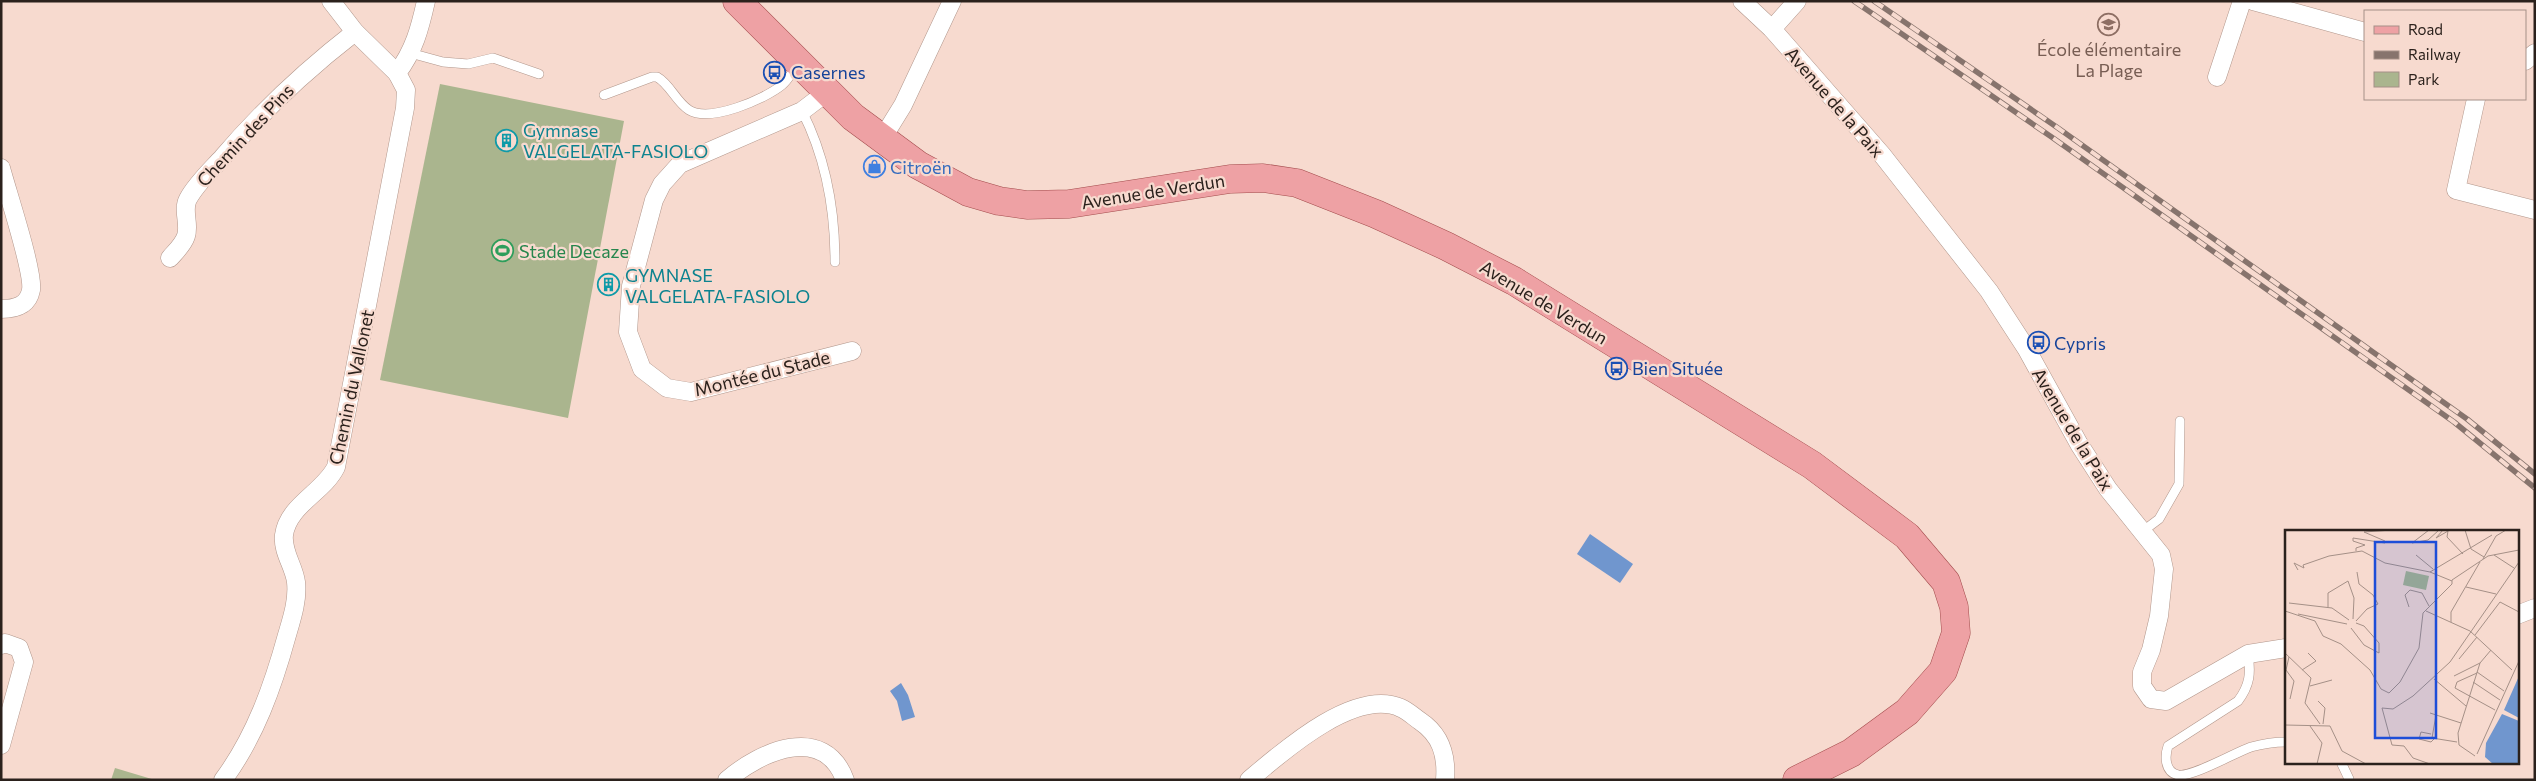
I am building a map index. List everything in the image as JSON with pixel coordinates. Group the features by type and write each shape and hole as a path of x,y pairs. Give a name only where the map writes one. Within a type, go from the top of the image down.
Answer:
{"main road":[{"name":"Avenue de Verdun","path":"736,1 853,117 918,165 968,192 999,201 1027,204 1069,204 1230,178 1263,178 1297,183 1376,214 1446,246 1514,281 1812,465 1906,536 1946,582 1954,606 1956,633 1943,671 1907,712 1851,753 1797,780"}],"street":[{"path":"331,1 355,32 397,73 417,40 426,1"},
{"path":"882,139 903,105 952,1"},
{"name":"Avenue de la Paix","path":"1742,1 1772,29 1883,156 1989,291 2026,348 2084,452 2108,489 2161,555 2164,569 2159,616 2151,650 2142,672 2142,686 2151,699 2166,701 2248,654 2285,648"},
{"path":"1772,29 1797,1"},
{"path":"2217,77 2242,1"},
{"path":"2252,1 2364,32"},
{"name":"Chemin des Pins","path":"170,258 182,244 186,235 185,210 187,200 201,181 258,117 316,63 355,32"},
{"name":"Chemin du Vallonet","path":"224,780 255,728 279,662 295,605 296,582 286,554 284,535 290,517 331,478 336,467 405,108 406,90 397,73"},
{"name":"Montée du Stade","path":"826,92 802,112 680,164 662,184 654,200 631,286 628,332 642,369 667,388 691,392 852,351"},
{"path":"2476,100 2456,190 2535,210"},
{"path":"1,168 28,271 31,290 25,303 13,309 1,309"},
{"path":"2518,615 2535,608"},
{"path":"1,645 5,643 19,648 24,662 1,745"},
{"path":"1249,780 1321,724 1373,704 1400,708 1424,723 1438,737 1446,763 1445,780"},
{"path":"727,780 736,772 786,748 808,746 828,753 841,768 845,780"}],"lane":[{"path":"410,53 443,62 468,64 493,58 540,74"},
{"path":"604,95 656,77 688,110 698,114 710,115 723,112 768,94 783,84 799,64"},
{"path":"802,112 814,136 830,198 835,262"},
{"path":"2143,531 2159,518 2179,484 2180,421"},
{"path":"2248,654 2251,677 2246,691 2238,701 2168,746 2165,756 2168,769 2177,775 2188,774 2250,748 2285,742"},
{"path":"2342,764 2349,779"}],"green space":[{"name":"Stade Decaze","path":"440,84 624,121 568,418 380,380"},
{"path":"115,768 155,780 111,780"}],"water":[{"path":"1590,534 1633,564 1620,583 1577,554"},
{"path":"901,683 908,695 915,717 902,721 897,701 890,691"}],"railway":[{"path":"1854,1 2053,138 2454,422 2535,488"},
{"path":"1874,1 2058,128 2467,419 2535,474"}],"place":[{"name":"École élémentaire La Plage","path":"2109,24"},
{"name":"Casernes","path":"775,72"},
{"name":"Gymnase VALGELATA-FASIOLO","path":"507,140"},
{"name":"Citroën","path":"874,167"},
{"name":"Stade Decaze","path":"503,251"},
{"name":"GYMNASE VALGELATA-FASIOLO","path":"609,285"},
{"name":"Cypris","path":"2038,343"},
{"name":"Bien Située","path":"1616,368"}]}
